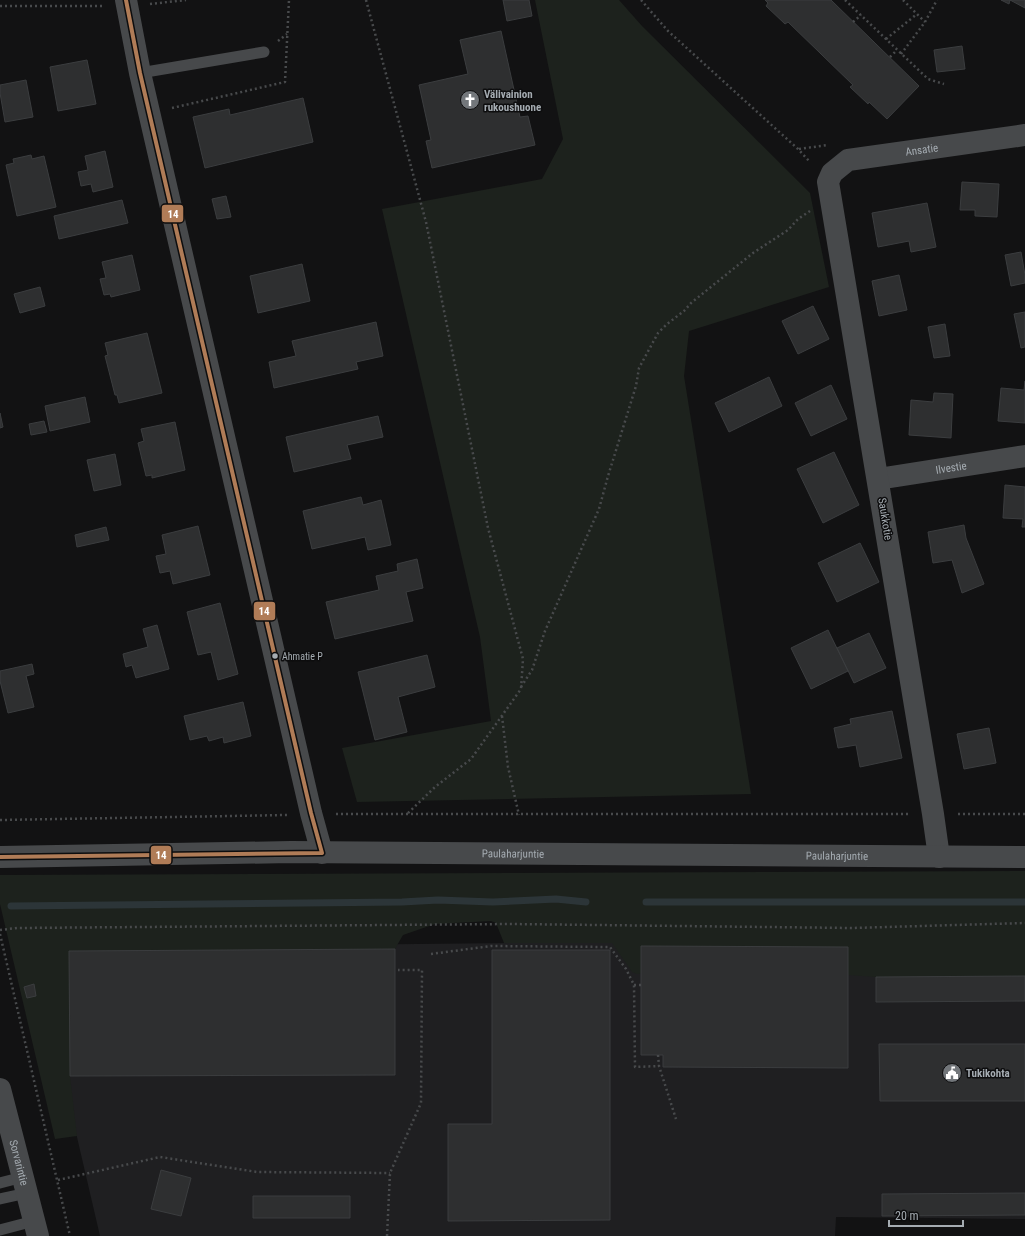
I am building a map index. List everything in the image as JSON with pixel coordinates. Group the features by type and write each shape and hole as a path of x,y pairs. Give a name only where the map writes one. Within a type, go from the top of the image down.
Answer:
{"street":[{"path":"126,2 140,73 311,813 322,853"},
{"name":"Ansatie","path":"830,191 832,173 848,160 1025,135"},
{"name":"Saukkotie","path":"830,191 939,856"},
{"name":"Ilvestie","path":"878,479 1025,456"},
{"name":"Paulaharjuntie","path":"0,857 322,853 1025,857"},
{"name":"Sorvarintie","path":"0,1089 36,1229"}],"lane":[{"path":"140,73 264,52"},
{"path":"0,1183 25,1185"},
{"path":"0,1199 25,1185"},
{"path":"0,1230 36,1229"}],"path":[{"path":"0,6 126,2 149,4 186,0"},
{"path":"366,0 426,222 488,528 523,659 521,688"},
{"path":"406,815 435,787 471,759 532,670 545,631 599,509 640,368 653,342 667,324 684,311 691,303 753,253 788,230 798,219 818,205 830,191 798,149 668,31 641,0"},
{"path":"845,0 928,79 944,84"},
{"path":"903,0 925,22"},
{"path":"901,54 925,22 937,0"},
{"path":"886,39 917,14"},
{"path":"853,22 860,15"},
{"path":"890,57 897,50"},
{"path":"502,715 508,767 519,815"},
{"path":"0,820 311,813 406,815 1025,814"},
{"path":"0,930 24,928 511,924 852,928 1025,923"},
{"path":"0,934 70,1236"},
{"path":"431,954 491,946 610,947 626,969 634,985 635,1067 659,1066"},
{"path":"387,1236 390,1173 421,1103 422,970 398,970"},
{"path":"634,985 641,984"},
{"path":"658,1055 659,1066 676,1119"},
{"path":"58,1180 160,1157 257,1172 390,1173"}],"shaded area":[{"path":"535,0 619,0 642,26 810,193 829,287 689,331 684,376 751,794 357,802 342,748 491,721 480,637 382,209 542,179 563,139"},
{"path":"1025,871 1025,976 876,977 848,975 848,947 637,974 632,972 612,943 504,943 496,923 491,921 435,924 403,935 395,949 69,951 70,1076 77,1136 55,1139 0,904 0,875"},
{"path":"612,942 854,947 1025,973 1025,1219 836,1217 835,1236 100,1236 33,948"}],"building":[{"path":"503,0 529,0 532,16 507,21"},
{"path":"765,0 831,0 919,86 887,119 850,87 853,85 788,22 785,24 766,6 768,3"},
{"path":"1001,0 1010,0 1009,4"},
{"path":"1010,0 1025,0 1025,8"},
{"name":"Välivainion rukoushuone","path":"501,31 520,117 528,116 535,145 432,168 426,141 431,140 419,85 468,74 460,40"},
{"path":"962,46 965,69 937,72 934,50"},
{"path":"87,60 96,104 58,111 50,67"},
{"path":"26,80 33,117 5,122 0,85"},
{"path":"303,98 313,142 205,168 193,117 229,109 230,115"},
{"path":"105,151 113,187 93,192 91,184 81,186 78,172 88,170 85,156"},
{"path":"31,155 32,159 44,156 56,207 17,216 6,165 14,163 13,159"},
{"path":"962,182 999,184 997,217 975,216 975,210 960,210"},
{"path":"226,196 231,217 217,219 212,199"},
{"path":"122,200 128,223 59,239 54,216"},
{"path":"927,203 936,247 911,252 909,241 878,247 872,213"},
{"path":"1021,252 1025,283 1011,286 1005,255"},
{"path":"132,255 140,290 111,297 110,294 104,295 100,279 106,278 102,262"},
{"path":"302,264 310,301 258,313 250,276"},
{"path":"899,275 907,310 879,316 872,281"},
{"path":"40,287 45,306 20,313 14,294"},
{"path":"813,306 829,339 798,354 782,321"},
{"path":"1025,312 1025,347 1021,348 1014,314"},
{"path":"376,322 383,356 356,362 358,369 274,388 269,362 296,356 292,341"},
{"path":"945,324 950,356 934,358 928,327"},
{"path":"147,333 162,393 119,403 117,395 115,395 105,356 108,355 105,343"},
{"path":"769,377 782,406 729,432 715,403"},
{"path":"1025,381 1025,423 998,421 1001,388 1024,390"},
{"path":"831,385 847,419 811,436 795,403"},
{"path":"934,393 953,394 951,438 909,435 911,400 933,402"},
{"path":"85,397 90,422 50,431 45,406"},
{"path":"0,413 3,427 0,428"},
{"path":"378,416 383,437 347,445 351,459 294,472 286,437"},
{"path":"44,421 47,432 31,435 29,424"},
{"path":"175,422 185,470 152,478 152,475 146,476 138,443 144,441 141,429"},
{"path":"834,452 859,505 823,523 797,469"},
{"path":"115,454 121,485 94,491 87,460"},
{"path":"1005,485 1025,487 1025,527 1022,527 1023,519 1003,518"},
{"path":"361,497 363,505 381,500 391,545 368,550 365,537 312,549 303,511"},
{"path":"964,525 966,538 984,584 962,593 952,560 933,563 928,532"},
{"path":"198,526 210,575 173,584 170,571 160,573 156,556 166,554 162,535"},
{"path":"106,527 109,540 77,547 75,535"},
{"path":"860,543 879,582 837,602 818,563"},
{"path":"417,559 423,588 406,592 413,621 335,639 326,602 379,590 376,576 398,571 397,564"},
{"path":"220,603 238,674 218,680 211,652 198,655 187,612"},
{"path":"157,625 169,669 136,678 132,665 126,667 123,654 148,647 143,629"},
{"path":"828,630 848,671 811,689 791,648"},
{"path":"869,633 886,668 854,683 837,648"},
{"path":"427,655 435,687 398,697 407,732 375,740 358,672"},
{"path":"32,664 34,674 26,676 34,707 8,713 0,681 0,671"},
{"path":"243,702 251,736 224,743 223,737 209,741 207,736 190,740 184,716"},
{"path":"892,711 902,758 860,767 856,745 838,748 834,728 851,724 850,719"},
{"path":"989,728 996,763 964,769 957,734"},
{"path":"641,946 848,947 848,1068 663,1067 663,1055 641,1055"},
{"path":"395,949 395,1075 70,1076 69,951"},
{"path":"492,950 610,950 610,1220 448,1221 448,1124 492,1124"},
{"path":"1025,976 1025,1001 876,1002 876,977"},
{"path":"34,984 36,996 27,998 24,987"},
{"name":"Tukikohta","path":"879,1044 1025,1044 1025,1101 880,1101"},
{"path":"161,1170 191,1178 181,1216 151,1209"},
{"path":"1025,1193 1025,1215 882,1216 882,1194"},
{"path":"253,1196 350,1196 350,1218 253,1218"}],"waterway":[{"path":"11,906 402,902 438,900 493,902 556,899 586,902"},
{"path":"646,902 1025,902"}],"transit line":[{"name":"14","path":"126,0 140,73 311,813 322,853"},
{"name":"14","path":"0,857 322,853"}],"place":[{"name":"Välivainion rukoushuone","path":"470,100"},
{"name":"Ahmatie P","path":"275,656"},
{"name":"Tukikohta","path":"952,1073"}]}
